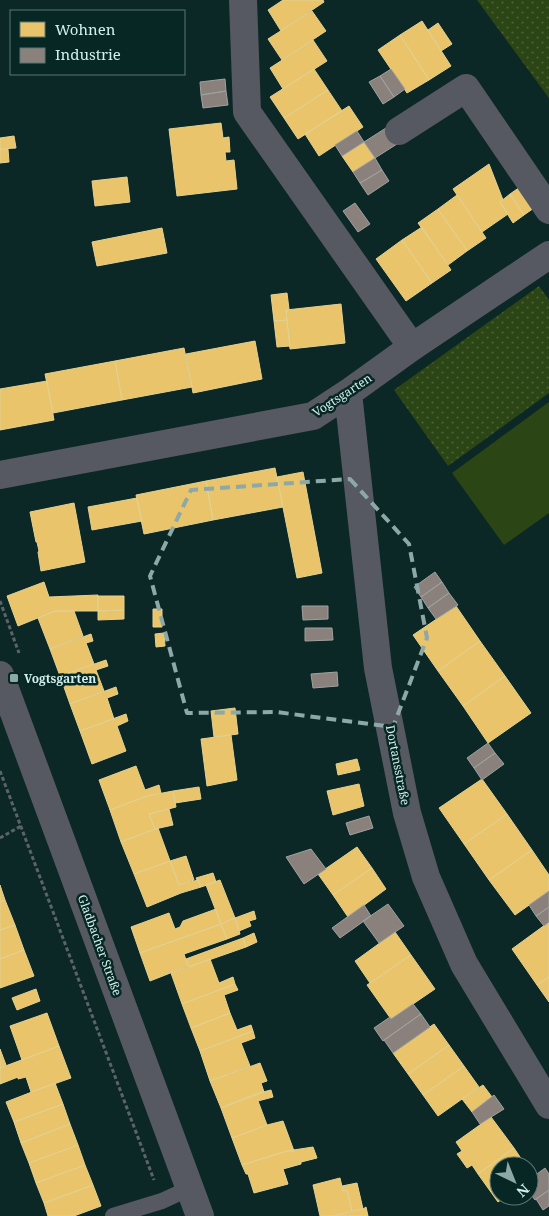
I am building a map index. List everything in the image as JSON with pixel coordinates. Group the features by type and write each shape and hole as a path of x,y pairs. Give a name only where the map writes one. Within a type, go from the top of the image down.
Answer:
{"street":[{"path":"243,0 247,112 412,347"},
{"path":"399,131 466,88 549,210"},
{"name":"Vogtsgarten","path":"0,475 313,416 549,255"},
{"name":"Dortansstraße","path":"348,393 378,668 407,813 426,877 464,964 549,1105"},
{"name":"Gladbacher Straße","path":"0,675 200,1216"}],"lane":[{"path":"113,1216 162,1201 190,1188"}],"path":[{"path":"0,771 162,1201"}],"highlighted area":[{"path":"350,479 409,544 427,638 393,727 276,712 187,713 150,576 191,490"}],"green space":[{"path":"477,0 549,0 549,98"},
{"path":"539,286 549,300 549,393 448,466 394,390"},
{"path":"549,402 549,513 504,545 452,473"}],"building: Wohnen":[{"path":"283,0 323,0 324,2 281,31 268,10"},
{"path":"312,11 326,31 282,60 268,39"},
{"path":"422,21 451,66 429,80 400,35"},
{"path":"438,23 452,44 441,51 428,30"},
{"path":"400,35 429,80 407,93 378,50"},
{"path":"313,40 327,61 283,89 270,68"},
{"path":"314,69 328,90 284,118 270,97"},
{"path":"328,90 342,111 298,139 284,118"},
{"path":"349,106 363,127 319,156 305,134"},
{"path":"221,123 223,138 229,137 230,152 225,152 226,161 234,160 237,189 177,196 169,129"},
{"path":"14,136 16,148 0,149 0,138"},
{"path":"364,142 375,158 353,172 342,156"},
{"path":"0,149 8,149 9,162 0,163"},
{"path":"489,164 503,200 500,202 508,214 482,232 453,189"},
{"path":"127,177 130,202 95,206 92,181"},
{"path":"520,187 534,208 524,215 510,194"},
{"path":"510,194 524,215 513,223 500,202"},
{"path":"457,195 486,238 467,251 438,209"},
{"path":"438,209 467,251 448,265 418,223"},
{"path":"422,227 451,270 432,283 402,240"},
{"path":"162,228 167,253 97,266 92,242"},
{"path":"402,240 432,283 406,301 376,259"},
{"path":"287,293 289,309 286,310 287,320 274,321 271,295"},
{"path":"341,304 345,343 290,349 286,310"},
{"path":"287,320 290,346 277,347 274,321"},
{"path":"255,341 262,379 193,393 186,354"},
{"path":"184,348 192,387 122,400 115,361"},
{"path":"115,361 122,400 53,413 45,374"},
{"path":"47,381 54,420 0,430 0,389"},
{"path":"275,468 283,507 213,520 206,481"},
{"path":"303,472 322,573 297,578 277,477"},
{"path":"206,481 213,520 144,534 136,495"},
{"path":"137,498 142,521 92,530 88,507"},
{"path":"74,503 85,562 41,571 39,551 30,512"},
{"path":"44,582 49,597 98,595 98,611 55,611 18,626 7,596"},
{"path":"98,596 124,596 124,610 98,611"},
{"path":"456,606 480,641 438,671 413,635"},
{"path":"153,609 162,609 162,627 153,627"},
{"path":"124,610 124,619 98,620 98,611"},
{"path":"55,611 74,611 83,636 50,649 38,618"},
{"path":"164,633 165,646 156,647 155,634"},
{"path":"91,634 93,641 86,643 94,664 60,676 50,649"},
{"path":"480,641 505,676 463,706 438,671"},
{"path":"106,660 108,666 96,670 104,691 70,704 60,676"},
{"path":"505,676 531,713 488,743 463,706"},
{"path":"116,687 118,694 107,698 114,719 80,731 70,704"},
{"path":"235,708 238,734 214,737 211,711"},
{"path":"126,714 128,721 117,726 126,751 92,764 80,731"},
{"path":"231,735 237,780 207,786 201,739"},
{"path":"357,759 360,770 338,775 336,764"},
{"path":"136,766 145,790 159,785 161,793 147,796 110,810 99,780"},
{"path":"482,779 507,814 464,844 439,808"},
{"path":"359,784 364,806 333,815 327,791"},
{"path":"199,787 201,799 175,803 173,791"},
{"path":"173,791 176,807 149,814 155,829 121,842 110,810 147,796"},
{"path":"169,809 173,825 155,829 149,814"},
{"path":"507,814 532,850 489,880 464,844"},
{"path":"158,828 170,861 134,874 121,842"},
{"path":"357,847 372,868 333,895 318,874"},
{"path":"532,850 549,875 549,891 515,915 489,880"},
{"path":"186,856 194,880 179,885 170,861"},
{"path":"170,861 179,885 198,880 201,887 147,907 134,874"},
{"path":"372,868 386,889 348,917 333,895"},
{"path":"213,873 216,882 201,887 196,878"},
{"path":"220,880 235,918 221,924 206,885"},
{"path":"0,885 5,900 0,902"},
{"path":"5,900 15,925 0,930 0,902"},
{"path":"216,909 221,924 140,953 131,927 169,913 175,929 180,927 183,921"},
{"path":"254,911 256,919 249,921 251,926 239,931 235,918"},
{"path":"235,918 240,934 227,939 221,924"},
{"path":"549,922 549,977 537,985 512,949"},
{"path":"221,924 227,939 184,954 188,966 150,981 140,953"},
{"path":"15,925 24,950 0,959 0,930"},
{"path":"395,932 411,955 370,983 355,961"},
{"path":"254,933 257,942 246,947 243,938"},
{"path":"243,938 246,947 188,966 186,959"},
{"path":"24,950 34,976 0,988 0,959"},
{"path":"411,955 435,989 391,1019 367,985"},
{"path":"210,959 219,983 233,977 235,984 182,1004 171,973"},
{"path":"549,977 549,1002 537,985"},
{"path":"235,984 238,990 224,995 230,1013 191,1028 182,1004"},
{"path":"36,989 40,1001 17,1010 12,998"},
{"path":"47,1013 59,1046 22,1060 10,1026"},
{"path":"230,1013 237,1030 251,1025 253,1031 200,1051 191,1028"},
{"path":"434,1024 449,1045 408,1074 393,1053"},
{"path":"253,1031 255,1038 241,1043 250,1066 210,1081 200,1051"},
{"path":"449,1045 464,1066 423,1095 408,1074"},
{"path":"59,1046 71,1078 31,1092 26,1077 18,1079 18,1077 0,1084 0,1068"},
{"path":"0,1049 6,1065 0,1068"},
{"path":"260,1063 267,1081 261,1083 264,1092 221,1108 210,1081"},
{"path":"464,1066 479,1087 438,1116 423,1095"},
{"path":"55,1083 63,1104 14,1122 6,1102"},
{"path":"483,1085 492,1097 472,1112 462,1099"},
{"path":"271,1090 273,1097 258,1101 267,1125 232,1138 221,1108 255,1094"},
{"path":"63,1104 70,1124 21,1143 14,1122"},
{"path":"491,1117 514,1148 503,1156 489,1156 489,1166 478,1174 472,1165 467,1168 457,1154 462,1151 456,1142"},
{"path":"283,1121 294,1151 287,1151 242,1165 232,1138"},
{"path":"70,1124 78,1145 29,1163 21,1143"},
{"path":"78,1145 85,1165 36,1183 29,1163"},
{"path":"313,1147 317,1158 283,1169 288,1184 254,1193 248,1174 246,1174 242,1165 287,1151"},
{"path":"514,1148 519,1156 503,1156"},
{"path":"85,1165 93,1185 44,1203 36,1183"},
{"path":"489,1166 489,1189 478,1174"},
{"path":"340,1178 343,1191 347,1190 352,1211 333,1216 320,1216 313,1185"},
{"path":"357,1183 363,1209 352,1211 347,1190 343,1191 342,1186"},
{"path":"93,1185 101,1206 74,1216 48,1216 44,1203"},
{"path":"366,1207 368,1216 333,1216 363,1209"}],"building: Industrie":[{"path":"391,69 405,89 394,97 380,76"},
{"path":"380,76 394,97 383,104 369,82"},
{"path":"225,79 226,91 201,95 200,82"},
{"path":"226,91 228,105 203,108 201,95"},
{"path":"386,128 397,144 375,158 364,142"},
{"path":"357,131 364,142 342,156 335,145"},
{"path":"375,158 382,170 360,183 353,172"},
{"path":"382,170 389,181 368,195 360,183"},
{"path":"355,203 370,224 358,232 343,211"},
{"path":"435,572 442,582 421,597 414,587"},
{"path":"442,582 449,593 428,608 421,597"},
{"path":"449,593 458,605 436,619 428,608"},
{"path":"302,606 328,606 328,619 303,620"},
{"path":"305,628 332,628 333,640 305,641"},
{"path":"337,672 338,686 313,688 311,674"},
{"path":"488,743 495,753 474,768 467,758"},
{"path":"495,753 504,764 482,780 474,768"},
{"path":"369,816 373,828 350,835 346,823"},
{"path":"311,849 326,869 304,884 286,857"},
{"path":"549,891 549,907 536,916 529,905"},
{"path":"388,904 404,926 379,943 363,921"},
{"path":"364,905 371,916 340,938 332,928"},
{"path":"549,907 549,922 544,926 536,916"},
{"path":"413,1004 421,1014 383,1041 374,1028"},
{"path":"421,1014 430,1027 393,1053 384,1040"},
{"path":"494,1095 504,1109 480,1124 472,1112"},
{"path":"545,1168 549,1174 549,1190 539,1197 539,1172"},
{"path":"549,1190 549,1206 543,1210 539,1204 539,1197"}],"place":[{"name":"Vogtsgarten","path":"14,678"}]}
